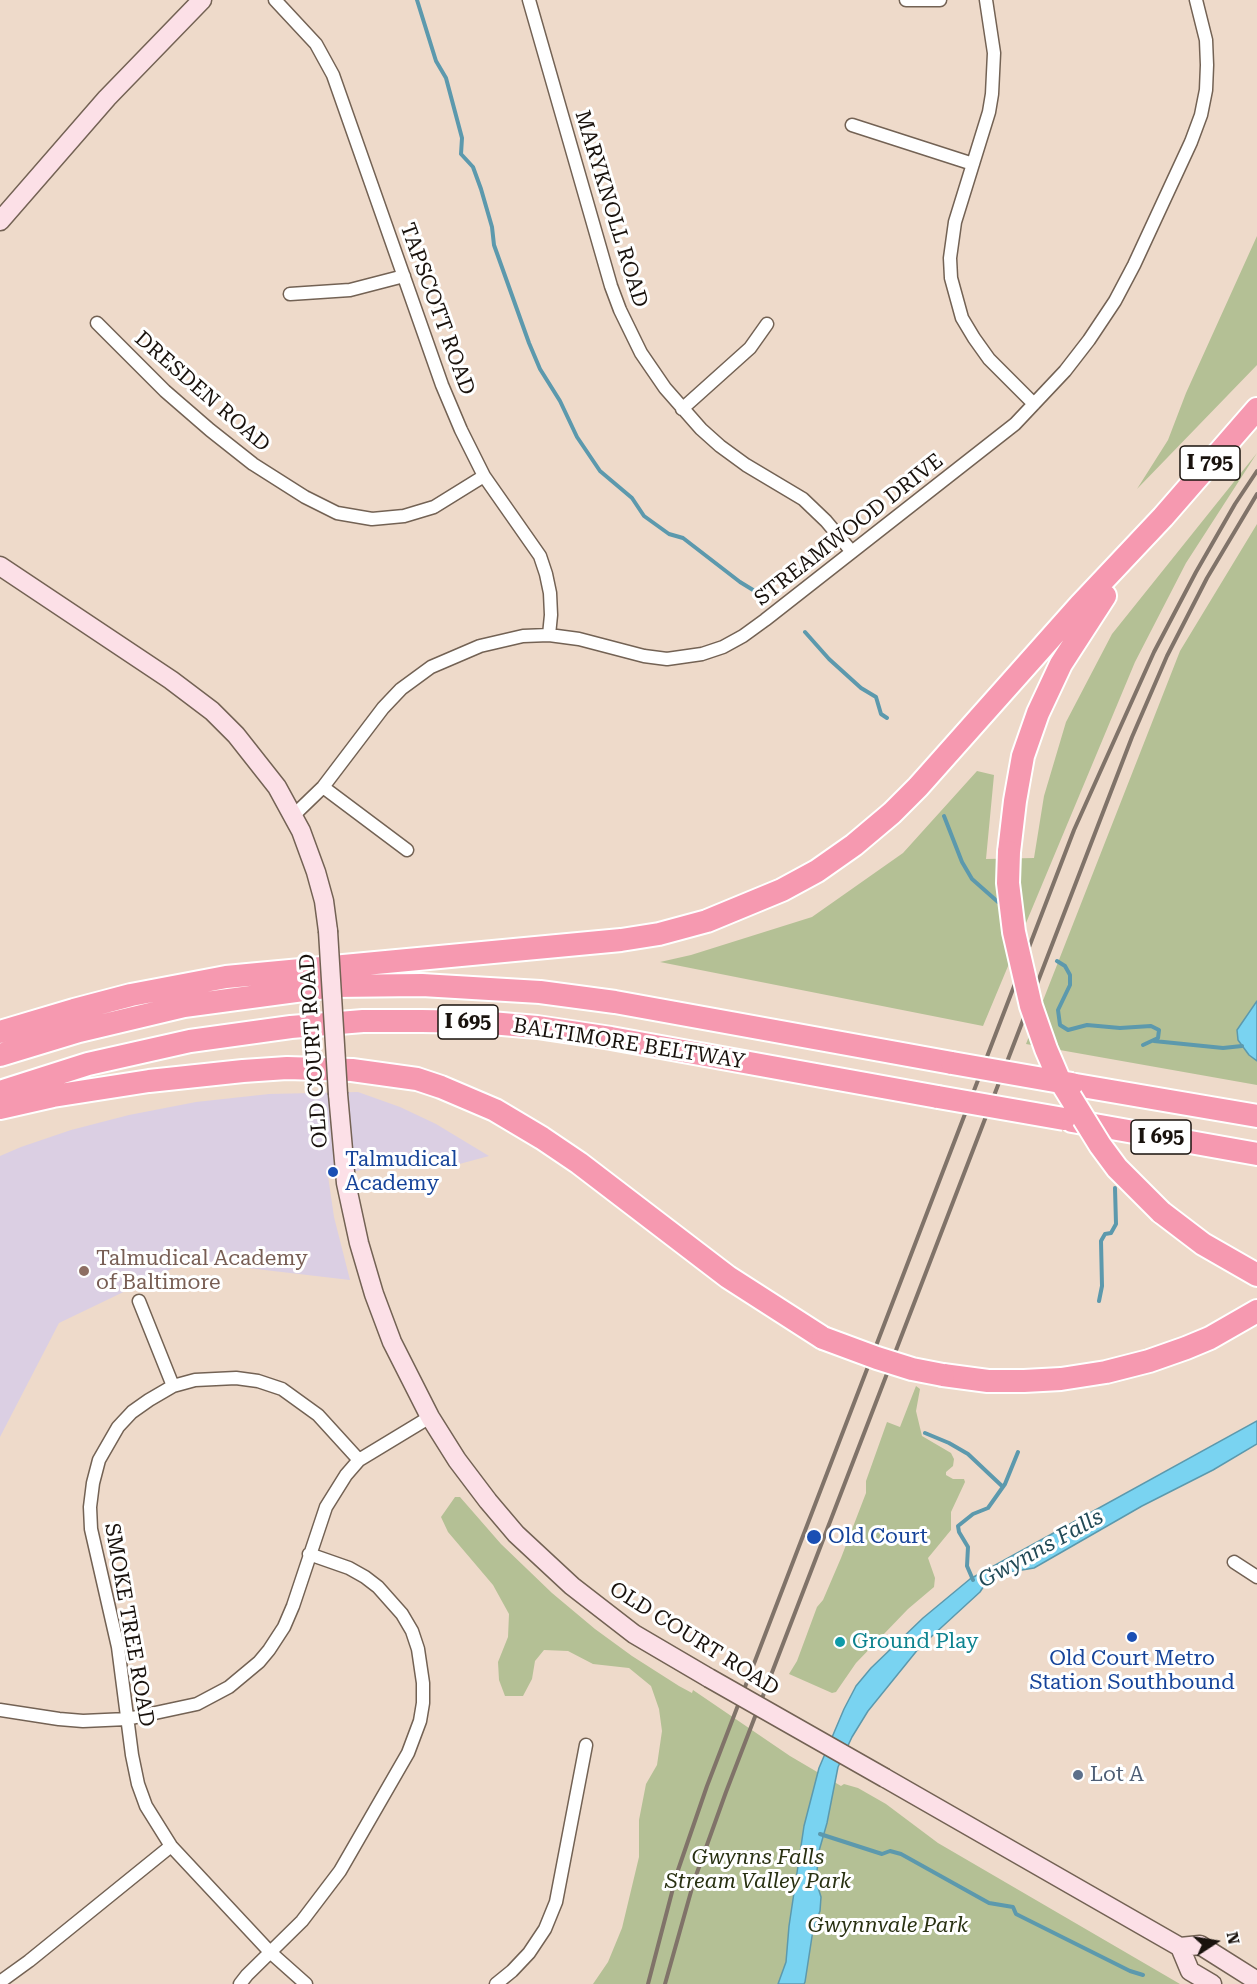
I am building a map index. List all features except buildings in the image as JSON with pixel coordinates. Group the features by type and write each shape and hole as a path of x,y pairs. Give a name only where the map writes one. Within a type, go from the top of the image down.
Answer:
{"highway":[{"name":"I 795","path":"1163,518 1257,409"},
{"path":"1163,518 1092,613 1061,664 1023,756 1009,852 1008,883 1014,932 1031,1006 1046,1049 1058,1077 1100,1145 1117,1168 1161,1212 1203,1244 1257,1275"},
{"path":"0,1032 131,995 226,977 621,940 659,934 707,921 763,899 817,871 854,845 892,813 939,765 1080,605 1163,518"},
{"name":"BALTIMORE BELTWAY","path":"0,1055 79,1031 184,1006 333,986 422,985 540,992 615,1002 1257,1116"},
{"name":"BALTIMORE BELTWAY","path":"0,1092 88,1064 190,1041 291,1027 363,1021 479,1022 537,1027 611,1038 1257,1154"},
{"path":"0,1108 64,1094 149,1081 243,1071 287,1068 352,1070 417,1079 488,1107 542,1138 579,1163 728,1277 823,1338 912,1369 944,1375 988,1381 1024,1382 1107,1372 1149,1362 1186,1348 1210,1338 1257,1311"}],"main road":[{"path":"0,221 113,91 202,0"},
{"name":"OLD COURT ROAD","path":"0,566 152,667 212,711 257,760 294,815 316,872 324,901 346,1183 358,1243 392,1342 430,1417 457,1460 516,1534 572,1586 634,1634 1180,1947 1200,1945 1257,1981"},
{"path":"1180,1947 1190,1971 1212,1984"}],"street":[{"name":"TAPSCOTT ROAD","path":"275,0 316,44 333,75 442,384 461,430 484,476 540,556 549,593 551,615 549,635"},
{"name":"MARYKNOLL ROAD","path":"529,0 611,286 641,352 682,409 720,446 760,474 802,499 826,521 852,552"},
{"path":"906,0 940,0"},
{"path":"986,0 994,53 994,73 989,112 955,222 951,278 962,318 989,359 1035,404"},
{"name":"STREAMWOOD DRIVE","path":"294,815 323,787 370,723 400,689 446,659 480,646 523,636 549,635 600,643 644,656 667,659 702,654 723,647 743,636 998,438 1035,404 1089,340 1115,301 1134,266 1191,142 1201,115 1206,90 1207,65 1206,40 1196,0"},
{"path":"852,125 973,164"},
{"path":"290,294 350,290 404,276"},
{"name":"DRESDEN ROAD","path":"96,324 165,391 253,464 305,497 337,513 372,519 404,516 434,507 484,476"},
{"path":"682,409 750,348 767,324"},
{"path":"323,787 407,850"},
{"path":"139,1301 173,1386"},
{"name":"SMOKE TREE ROAD","path":"306,1984 270,1952 171,1846 146,1806 138,1784 118,1647 91,1529 90,1506 99,1460 118,1427 132,1412 149,1400 173,1386 195,1380 214,1378 258,1381 282,1389 318,1415 359,1460"},
{"path":"0,1710 71,1720 127,1719 197,1704 229,1688 269,1650 284,1627 326,1507 346,1475 359,1460 430,1417"},
{"path":"240,1984 302,1920 325,1894 340,1871 408,1753 420,1721 423,1703 423,1683 418,1649 412,1631 402,1614 378,1587 365,1577 349,1568 309,1554"},
{"path":"1234,1562 1257,1577"},
{"path":"496,1984 529,1953 545,1929 556,1902 586,1745"},
{"path":"0,1982 171,1846"}],"shaded area":[{"name":"Talmudical Academy of Baltimore","path":"358,1092 400,1107 436,1124 489,1156 452,1166 445,1155 328,1176 334,1217 350,1280 188,1261 59,1323 0,1437 0,1156 71,1130 129,1115 196,1102 269,1094"}],"green space":[{"path":"1257,236 1257,365 1137,489 1168,440 1186,393"},
{"path":"1257,453 1186,563 1135,662 983,1026 660,962 691,955 812,917 903,853 977,771 994,775 986,859 1034,858 1044,796 1066,722 1112,634"},
{"path":"1257,524 1257,1085 1026,1044 1180,651"},
{"path":"916,1386 920,1389 916,1411 922,1436 951,1453 954,1459 953,1466 946,1472 946,1475 953,1479 964,1479 965,1482 951,1512 951,1530 928,1558 935,1578 934,1587 908,1609 856,1663 836,1692 832,1693 789,1674 797,1661 817,1607 823,1600 841,1558 866,1493 866,1481 887,1422 900,1427"},
{"name":"Gwynns Falls Stream Valley Park","path":"455,1497 460,1497 501,1544 552,1593 632,1656 679,1686 692,1693 693,1690 790,1756 841,1786 844,1784 858,1788 886,1804 938,1843 1180,1984 593,1984 608,1962 622,1928 639,1857 639,1820 646,1784 657,1765 662,1731 659,1709 651,1686 629,1668 593,1664 568,1651 544,1650 535,1661 532,1679 523,1696 505,1696 499,1680 498,1662 508,1637 509,1614 493,1585 448,1532 441,1517"}],"water":[{"path":"1257,1001 1257,1061 1249,1055 1238,1040 1237,1030"},
{"name":"Gwynns Falls","path":"1257,1421 1257,1444 1034,1568 1004,1573 987,1581 980,1592 919,1648 868,1711 852,1737 838,1767 819,1851 816,1881 821,1897 820,1911 813,1930 805,1982 804,1984 778,1984 786,1962 804,1826 819,1768 844,1709 856,1686 871,1668 923,1618 970,1579"}],"waterway":[{"path":"417,0 436,61 446,78 462,138 461,154 473,167 481,189 492,227 494,245 529,343 540,369 560,401 577,437 600,471 632,498 644,516 669,534 683,538 758,593"},
{"path":"805,632 829,659 861,688 876,697 881,714 887,718"},
{"path":"944,816 962,862 972,879 998,902"},
{"path":"1057,961 1065,966 1070,975 1070,985 1058,1010 1060,1025 1068,1030 1087,1025 1120,1028 1151,1026 1159,1030 1158,1038 1143,1045"},
{"path":"1154,1041 1223,1048 1242,1046"},
{"path":"1099,1301 1102,1286 1101,1241 1105,1234 1111,1233 1116,1224 1115,1188"},
{"path":"925,1433 968,1454 1003,1487"},
{"path":"973,1580 967,1566 968,1547 958,1526 973,1514 988,1508 1005,1484 1018,1452"},
{"path":"820,1834 882,1854 890,1851 901,1854 989,1903 1013,1907 1016,1914 1130,1971 1143,1975"}],"railway":[{"path":"648,1984 677,1873 707,1786 1074,830 1154,652 1196,572 1257,471"},
{"path":"665,1984 694,1881 726,1792 1132,737 1167,656 1207,578 1257,494"}],"place":[{"name":"Talmudical Academy","path":"333,1172"},
{"name":"Talmudical Academy of Baltimore","path":"84,1271"},
{"name":"Old Court","path":"814,1537"},
{"name":"Old Court Metro Station Southbound","path":"1132,1637"},
{"name":"Ground Play","path":"840,1642"},
{"name":"Lot A","path":"1078,1775"}],"park label":[{"name":"Gwynnvale Park","path":"888,1926"}]}
